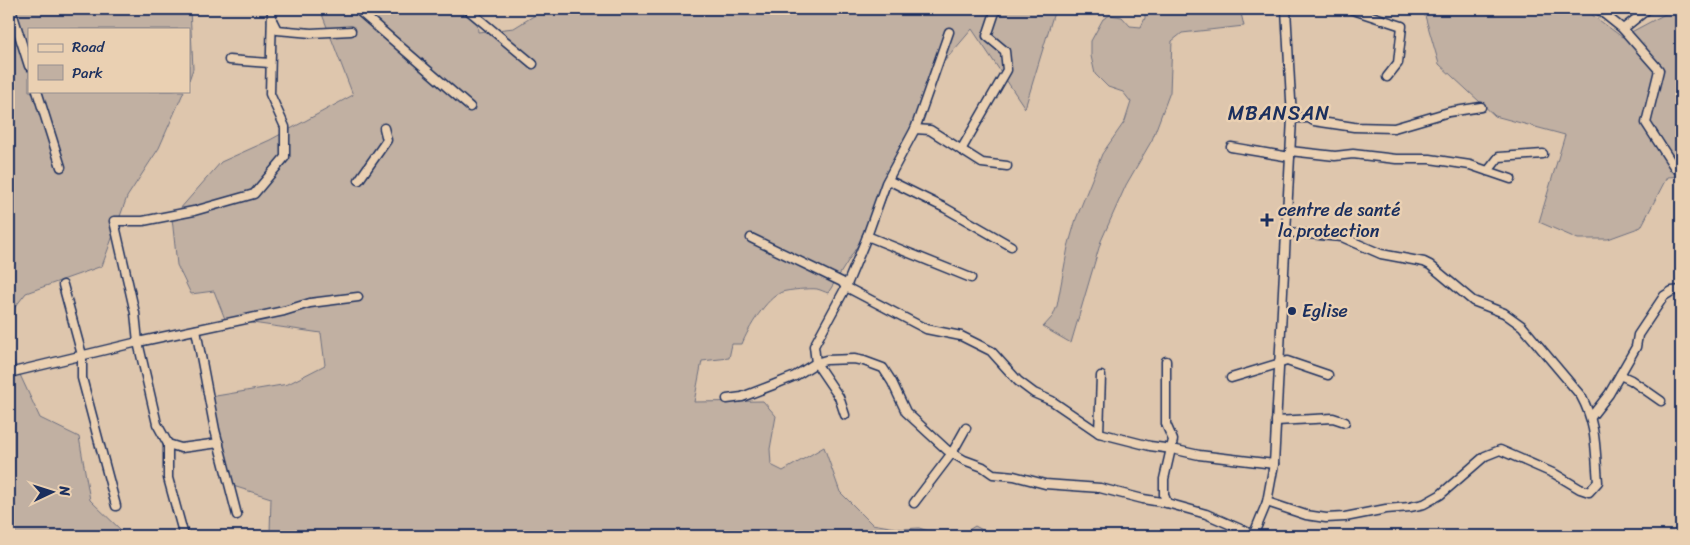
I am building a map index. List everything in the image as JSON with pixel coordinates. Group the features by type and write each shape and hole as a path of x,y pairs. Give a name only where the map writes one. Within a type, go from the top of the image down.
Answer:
{"street":[{"path":"11,9 28,63"},
{"path":"184,536 168,478 168,444 157,424 138,342 135,313 114,221 143,221 194,211 254,194 285,157 285,127 270,94 272,9"},
{"path":"467,9 533,64"},
{"path":"961,150 1007,70 1005,51 987,36 996,9"},
{"path":"727,399 742,397 773,385 795,376 816,363 826,360 854,359 864,361 883,368 906,412 952,453 983,467 993,474 1014,476 1045,484 1100,488 1143,500 1167,502 1206,514 1253,536 1266,502 1274,464 1292,118 1286,9"},
{"path":"1350,9 1402,26 1398,63 1387,77"},
{"path":"1598,9 1623,29 1659,70 1646,123 1675,168"},
{"path":"1623,29 1648,9"},
{"path":"356,11 470,107"},
{"path":"271,19 277,30 311,33 351,31"},
{"path":"845,415 839,396 816,363 814,346 846,287 888,180 915,129 949,32"},
{"path":"229,60 270,63"},
{"path":"37,92 60,167"},
{"path":"1292,118 1309,118 1314,121 1354,127 1394,128 1448,112 1481,107"},
{"path":"359,180 387,140 384,128"},
{"path":"915,129 930,130 982,163 1007,166"},
{"path":"1231,147 1290,154 1336,156 1353,154 1396,159 1430,159 1470,165 1511,179"},
{"path":"1488,172 1499,157 1543,154"},
{"path":"888,180 945,208 1011,246"},
{"path":"1266,502 1306,515 1326,518 1417,506 1440,495 1485,456 1500,450 1555,474 1580,489 1590,492 1598,482 1594,430 1591,417 1581,396 1522,326 1504,314 1473,302 1424,262 1381,254 1342,237 1286,232"},
{"path":"867,236 971,278"},
{"path":"751,238 842,282 846,287 926,329 961,336 991,351 1018,381 1034,393 1052,401 1099,433 1150,446 1199,455 1274,464"},
{"path":"63,285 82,355 82,378 116,506"},
{"path":"1591,417 1609,394 1636,347 1638,335 1664,296 1672,291 1681,290"},
{"path":"9,373 138,342 284,311 310,303 358,297"},
{"path":"196,330 236,515"},
{"path":"1166,361 1166,424 1173,440 1164,479 1164,495 1167,502"},
{"path":"1231,378 1287,361 1328,375"},
{"path":"1620,375 1631,380 1661,401"},
{"path":"1099,433 1102,376"},
{"path":"1276,420 1333,418 1345,422"},
{"path":"914,503 952,453 966,428"},
{"path":"168,444 180,448 219,443"}],"green space":[{"path":"9,9 190,9 193,69 190,77 190,28 28,28 28,92 184,92 159,148 127,197 102,266 26,293 9,315"},
{"path":"320,9 476,9 478,32 514,28 545,9 1055,9 1025,108 972,29 937,70 883,205 828,293 814,289 794,290 776,295 764,307 742,344 732,344 729,358 702,361 694,402 763,401 776,416 770,449 771,465 783,471 824,447 840,492 872,524 902,529 919,528 944,536 251,536 270,533 271,498 230,485 204,398 288,384 325,365 321,333 225,319 214,291 191,294 177,265 172,218 221,162 270,140 353,95"},
{"path":"1145,9 1240,9 1244,26 1182,33 1172,41 1170,92 1152,140 1126,185 1101,241 1071,343 1043,327 1053,316 1057,306 1068,247 1076,219 1102,154 1125,121 1131,102 1123,92 1108,87 1095,74 1091,56 1091,41 1103,19 1110,15 1122,17 1130,26 1141,27 1145,18"},
{"path":"1423,9 1584,9 1622,37 1667,13 1681,10 1681,176 1667,177 1641,227 1608,239 1578,239 1539,222 1565,135 1495,116 1439,64"},
{"path":"9,351 40,418 79,437 90,500 124,533 137,536 9,536"},
{"path":"975,526 990,534 985,536 959,536"}],"place":[{"name":"centre de santé la protection","path":"1267,220"},
{"name":"Eglise","path":"1292,311"}],"district":[{"name":"MBANSAN","path":"1279,113"}]}
